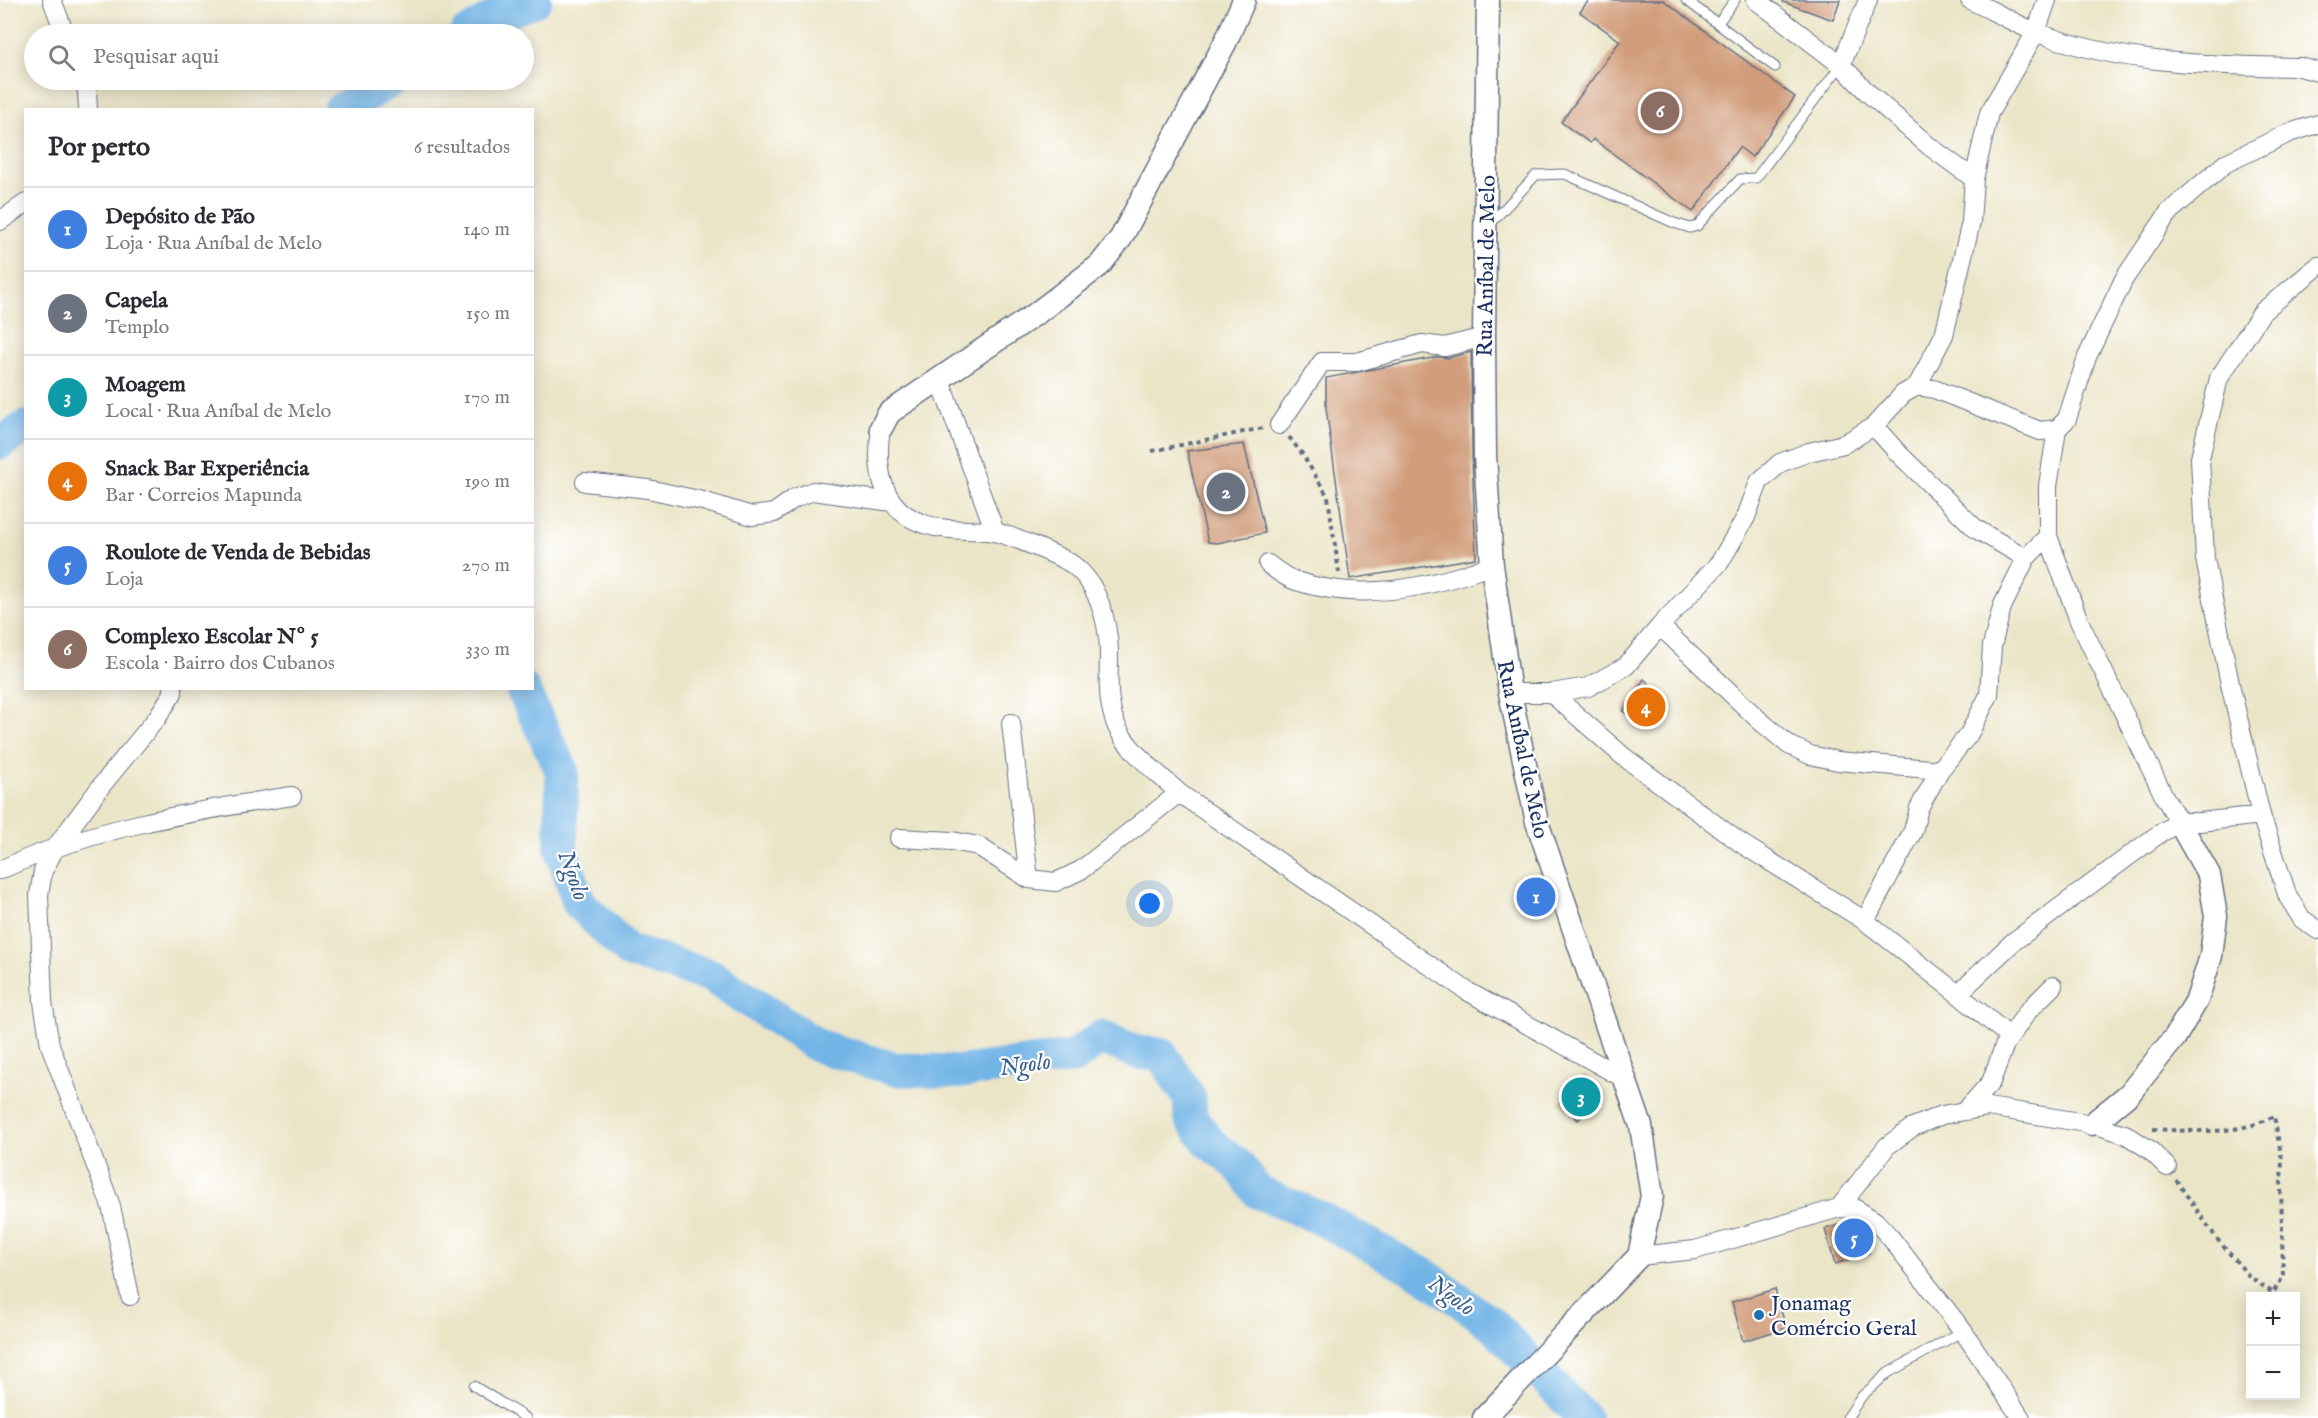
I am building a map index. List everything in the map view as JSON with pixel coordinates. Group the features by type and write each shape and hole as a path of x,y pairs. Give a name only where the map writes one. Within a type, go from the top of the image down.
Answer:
{"street":[{"path":"52,0 61,24"},
{"path":"1244,0 1225,43 1121,238 1100,265 1037,313 889,413 881,428 877,453 881,480 892,502 911,518 933,526 963,531 995,532 1073,565 1094,588 1103,615 1109,650 1108,702 1118,729 1138,754 1179,793 1467,992 1623,1078"},
{"name":"Rua Aníbal de Melo","path":"1488,0 1484,337 1485,456 1492,564 1510,693 1537,822 1641,1126 1652,1196 1639,1256"},
{"path":"1756,0 1775,6 1898,120 1974,179"},
{"path":"1841,65 1868,0"},
{"path":"1970,0 2036,32 2121,56 2172,63 2300,67 2318,72"},
{"path":"1510,693 1551,693 1588,687 1626,666 1720,562 1746,517 1759,482 1780,463 1809,452 1844,444 1874,426 1903,394 1917,386 1944,335 1971,222 1974,179 1989,113 2036,32 2047,0"},
{"path":"87,90 88,108"},
{"path":"2092,1124 2129,1094 2175,1037 2197,1000 2211,956 2216,915 2209,875 2164,796 2079,621 2048,536 2048,486 2057,429 2067,419 2087,357 2124,279 2169,212 2226,163 2289,133 2318,124"},
{"path":"0,221 24,204"},
{"path":"2318,266 2262,312 2219,378 2200,458 2205,559 2230,684 2261,815 2288,897 2302,919 2318,930"},
{"path":"1279,425 1322,362 1357,362 1422,344 1445,347 1484,337"},
{"path":"940,380 995,532"},
{"path":"1917,386 1934,389 2040,431 2057,429"},
{"path":"1874,426 1899,454 1976,529 2025,558"},
{"path":"585,482 648,489 703,501 752,516 774,513 795,498 813,491 892,502"},
{"path":"1865,921 1913,831 1919,808 1940,770 1970,734 1989,695 1992,646 2002,607 2025,558 2048,536"},
{"path":"1268,564 1293,581 1326,588 1391,591 1462,576 1492,564"},
{"path":"1660,626 1758,720 1789,745 1810,755 1838,761 1940,770"},
{"path":"130,1296 111,1206 50,1045 43,1002 39,895 44,871 55,848 102,785 158,718 173,690"},
{"path":"1551,693 1624,757 1742,844 1865,921 2010,1037"},
{"path":"1011,723 1029,879"},
{"path":"899,838 952,841 978,846 1029,879 1056,882 1081,870 1179,793"},
{"path":"0,870 55,848 126,827 193,811 292,796"},
{"path":"1958,994 2013,942 2156,836 2179,822 2261,815"},
{"path":"1965,1112 1990,1082 2010,1037 2028,1011 2053,986"},
{"path":"1839,1208 1887,1146 1913,1127 1942,1115 1988,1107 2092,1124 2126,1134 2151,1150 2167,1167"},
{"path":"1485,1417 1639,1256 1695,1250 1839,1208 1856,1209 1875,1221 1890,1237 1963,1332 2021,1418"}],"lane":[{"path":"1686,0 1775,67"},
{"path":"1718,23 1735,0"},
{"path":"1485,230 1536,175 1565,174 1674,223 1690,228 1697,226 1740,179 1756,178 1841,65"},
{"path":"1847,1418 1862,1396 1888,1373 1963,1332"},
{"path":"474,1386 526,1418"}],"path":[{"path":"1152,451 1279,425 1303,455 1328,497 1339,576"},
{"path":"2151,1129 2194,1132 2248,1126 2274,1116 2282,1160 2283,1277 2273,1293 2249,1276 2217,1239 2167,1167"}],"building":[{"path":"1589,0 1663,0 1795,97 1752,157 1739,147 1693,212 1593,139 1590,143 1561,122 1620,41 1580,12"},
{"path":"1783,0 1840,0 1833,20 1783,2"},
{"path":"1471,352 1476,558 1350,579 1326,408 1326,378 1437,357 1448,358"},
{"path":"1244,444 1265,533 1217,543 1208,542 1187,451"},
{"path":"1644,679 1669,703 1647,730 1623,711"},
{"path":"1585,1075 1603,1093 1578,1120 1560,1102"},
{"path":"1854,1221 1861,1225 1869,1253 1835,1264 1825,1229"},
{"name":"Jonamag Comércio Geral","path":"1775,1289 1786,1328 1743,1341 1732,1302"}],"waterway":[{"path":"483,24 535,0"},
{"path":"344,108 375,90"},
{"path":"0,443 24,428"},
{"name":"Ngolo","path":"523,690 562,771 561,848 579,903 628,951 711,976 818,1046 895,1069 958,1072 1074,1057 1101,1037 1139,1053 1161,1054 1189,1097 1191,1118 1209,1142 1238,1165 1258,1192 1320,1218 1426,1276 1493,1325 1584,1418"}],"place":[{"name":"Complexo Escolar Nº 5","path":"1660,111"},
{"name":"Capela","path":"1226,492"},
{"name":"Snack Bar Experiência","path":"1646,707"},
{"name":"Depósito de Pão","path":"1536,897"},
{"name":"Moagem","path":"1581,1097"},
{"name":"Roulote de Venda de Bebidas","path":"1854,1238"},
{"name":"Jonamag Comércio Geral","path":"1759,1315"}]}
